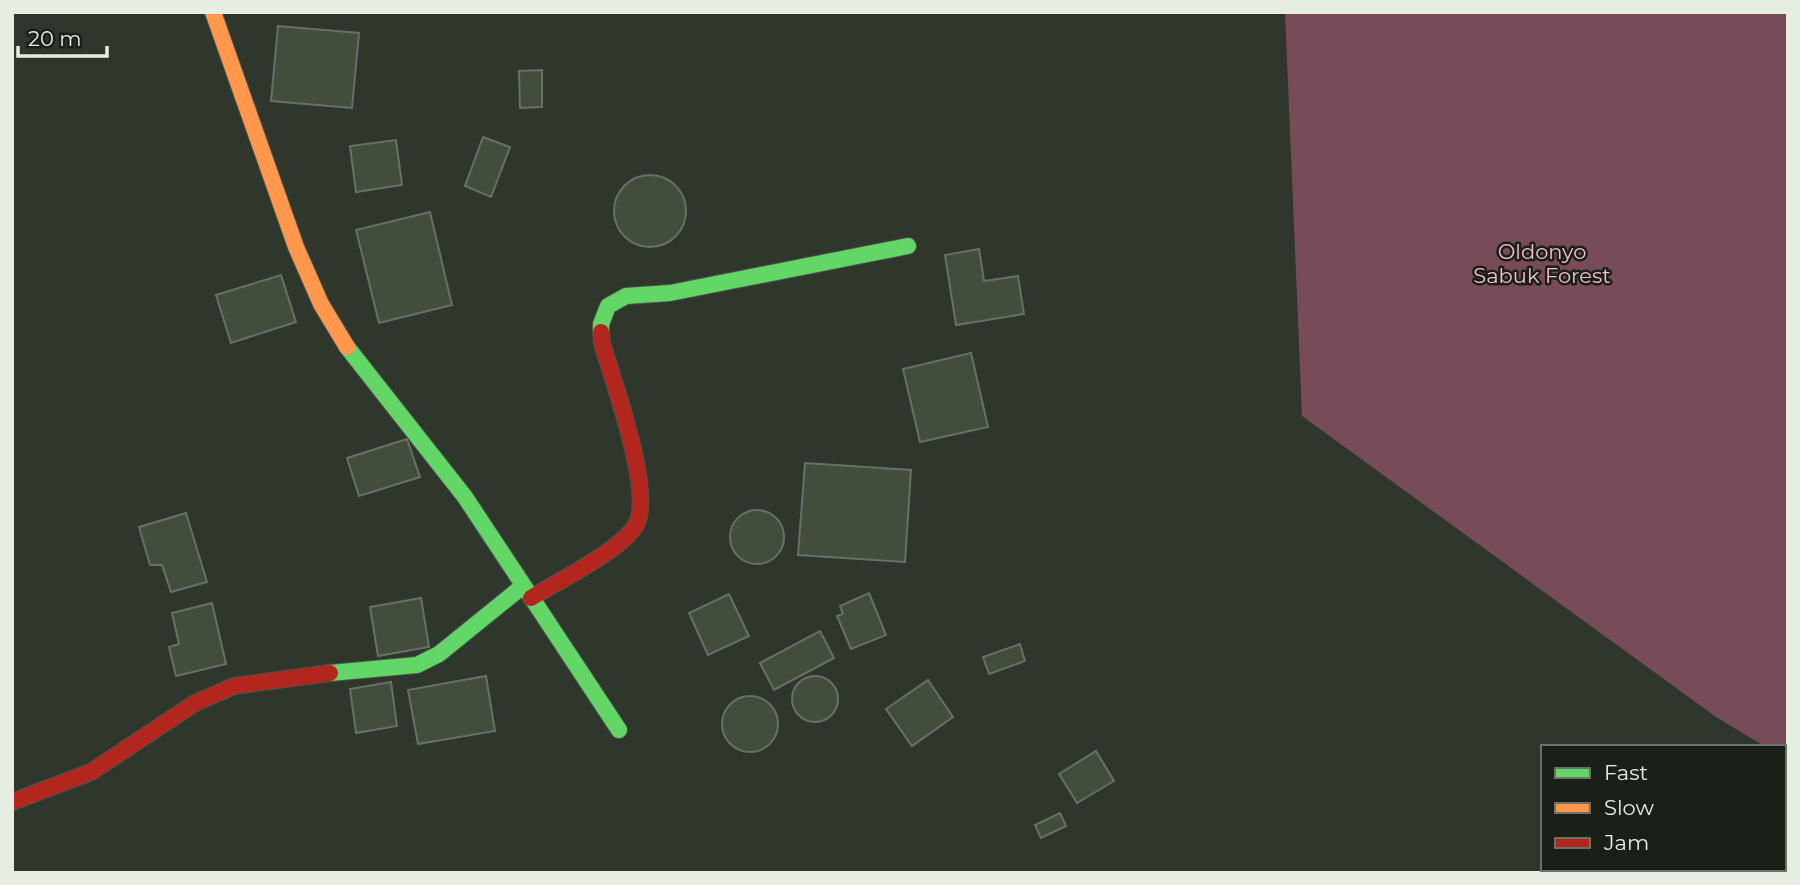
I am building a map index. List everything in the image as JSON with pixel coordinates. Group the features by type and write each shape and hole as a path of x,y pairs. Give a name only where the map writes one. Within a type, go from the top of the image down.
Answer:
{"street":[{"path":"214,12 296,247 321,304 346,346 465,497 619,730"},
{"path":"12,802 91,772 195,703 234,686 353,670 417,666 427,662 527,592 617,545 635,526 641,512 640,478 602,343 601,324 607,306 626,296 670,293 908,246"}],"green space":[{"name":"Oldonyo Sabuk Forest","path":"1285,12 1788,12 1788,759 1786,745 1763,745 1716,717 1302,416"}],"building":[{"path":"278,26 359,33 352,108 271,101"},
{"path":"542,70 542,107 520,108 519,71"},
{"path":"483,137 510,147 491,197 465,186"},
{"path":"396,140 402,185 356,192 350,146"},
{"path":"650,175 670,181 680,191 686,211 680,231 670,241 650,247 630,241 620,231 614,211 620,191 630,181"},
{"path":"430,212 452,305 379,323 356,230"},
{"path":"979,249 984,281 1018,276 1024,314 956,325 945,255"},
{"path":"281,275 296,322 231,343 216,295"},
{"path":"971,353 988,427 920,442 903,369"},
{"path":"407,439 420,477 359,496 347,458"},
{"path":"805,463 911,470 905,562 798,555"},
{"path":"762,510 772,514 780,522 784,537 780,552 772,560 752,564 742,560 734,552 730,532 734,522 742,514"},
{"path":"186,513 207,582 171,592 162,565 150,565 139,527"},
{"path":"869,593 886,635 851,649 837,616 843,614 840,606"},
{"path":"729,594 749,636 708,655 689,613"},
{"path":"421,598 429,647 378,656 370,607"},
{"path":"212,603 226,664 176,676 169,647 179,644 172,613"},
{"path":"820,631 834,658 774,690 760,663"},
{"path":"1020,644 1025,661 989,674 983,657"},
{"path":"486,676 495,731 418,744 408,690"},
{"path":"815,676 831,683 838,699 831,715 815,722 799,715 792,699 799,683"},
{"path":"928,680 953,717 912,746 886,709"},
{"path":"391,682 397,726 356,733 350,689"},
{"path":"750,696 765,701 773,709 778,724 773,739 765,747 750,752 735,747 727,739 722,724 727,709 735,701"},
{"path":"1096,751 1114,781 1077,803 1059,774"},
{"path":"1060,813 1066,826 1041,838 1035,825"}],"traffic: fast":[{"path":"601,332 608,306 626,296 670,293 908,246"},
{"path":"347,347 465,497 619,730"},
{"path":"330,673 417,665 439,654 523,586"}],"traffic: slow":[{"path":"213,12 296,247 321,304 347,347"}],"traffic: jam":[{"path":"531,598 617,545 636,525 640,510 636,463 601,332"},
{"path":"12,802 91,772 195,703 234,686 330,673"}]}
